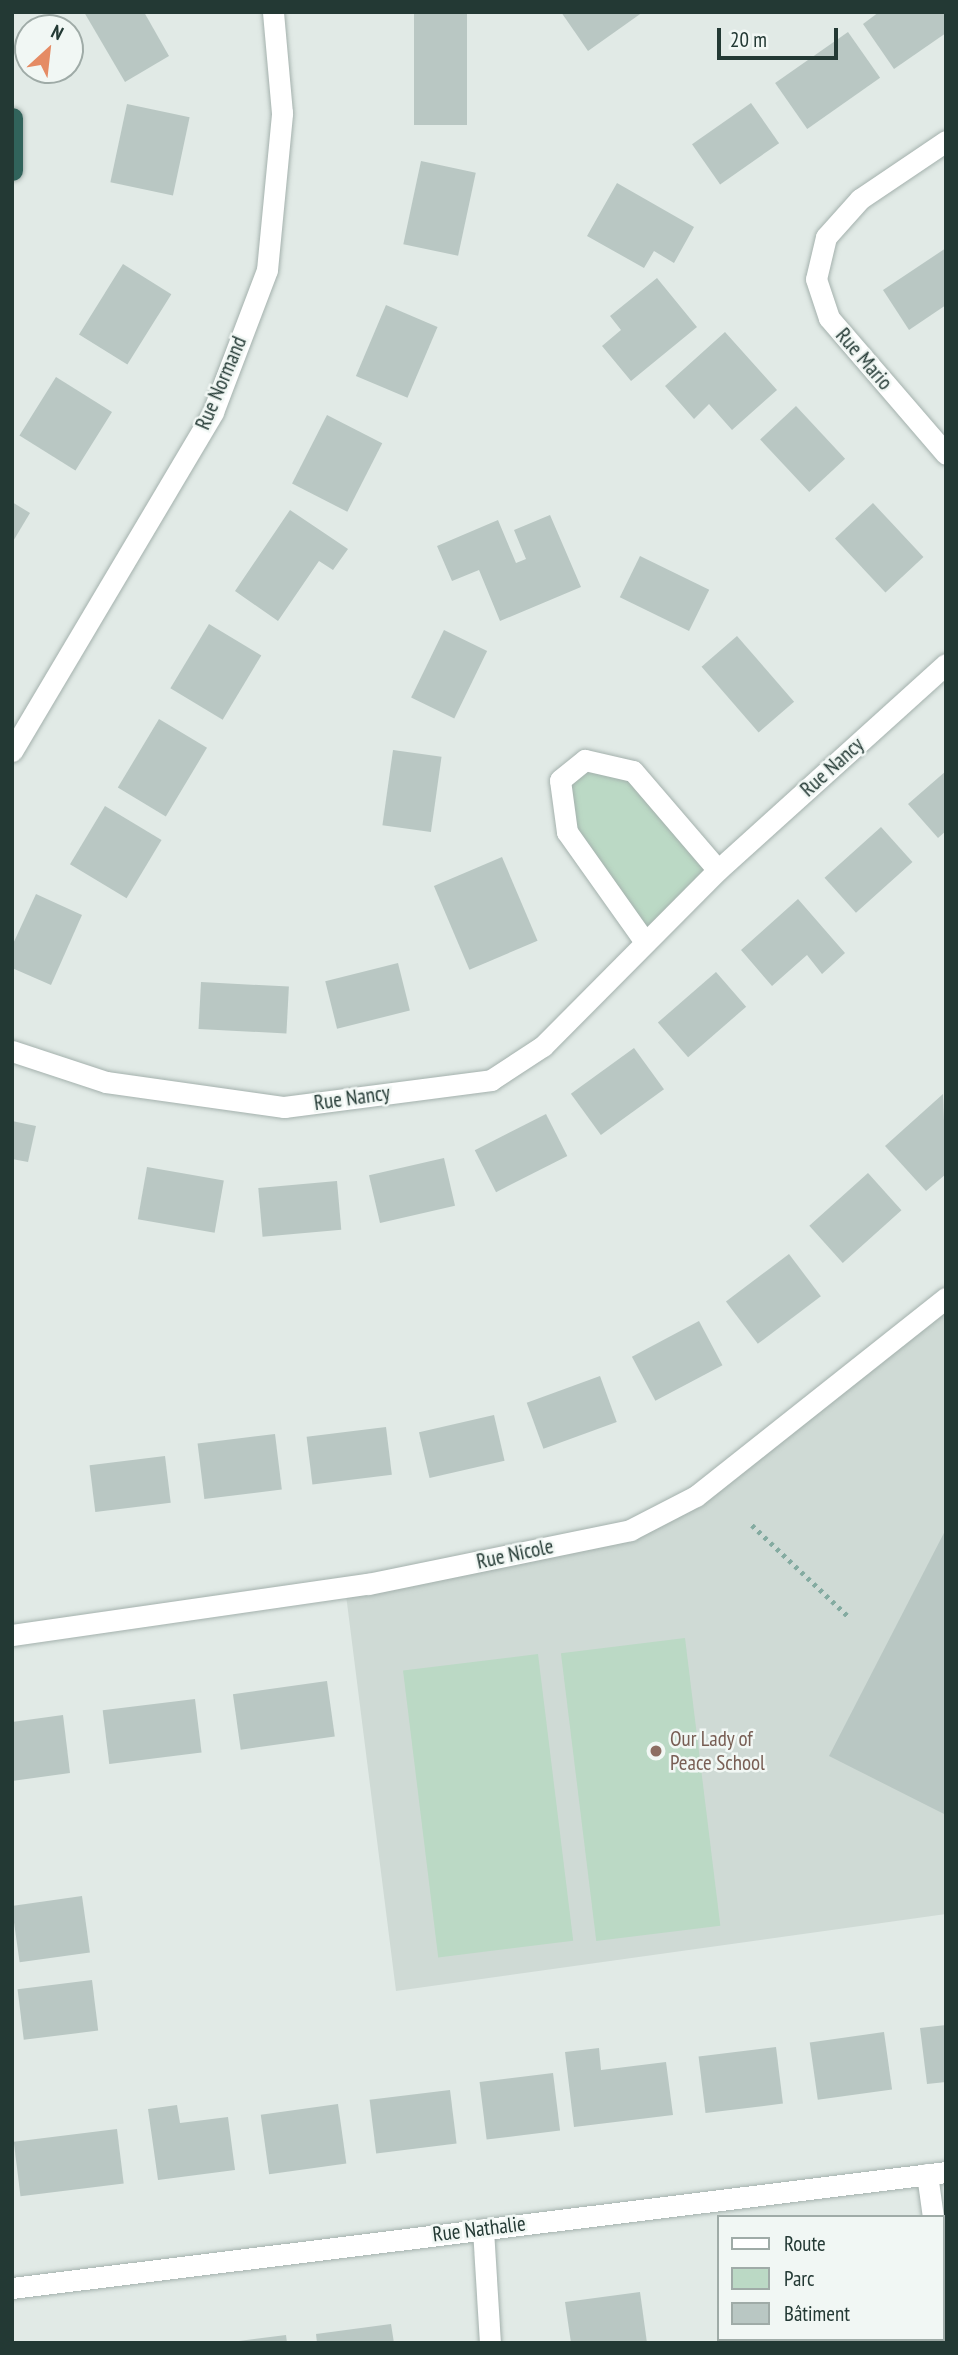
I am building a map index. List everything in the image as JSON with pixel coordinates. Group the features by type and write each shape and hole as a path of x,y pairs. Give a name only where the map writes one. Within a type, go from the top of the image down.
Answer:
{"highway":[{"path":"12,118 12,170"}],"street":[{"name":"Rue Normand","path":"12,751 213,412 267,270 282,113 273,12"},
{"name":"Rue Mario","path":"946,141 860,199 826,237 816,279 829,318 946,454"},
{"name":"Rue Nancy","path":"12,1051 106,1082 284,1107 491,1080 543,1046 718,870 946,664"},
{"path":"645,942 567,832 560,780 585,760 633,772 718,870"},
{"name":"Rue Nicole","path":"12,1635 368,1584 630,1530 696,1496 946,1298"},
{"path":"933,2215 936,2173"},
{"name":"Rue Nathalie","path":"12,2288 936,2173"},
{"path":"483,2229 490,2343"}],"path":[{"path":"752,1525 849,1617"}],"shaded area":[{"name":"Our Lady of Peace School","path":"946,1298 946,1914 396,1991 345,1587 630,1530 696,1496"}],"green space":[{"path":"585,760 633,771 718,870 645,942 567,832 560,780"},
{"path":"685,1638 720,1926 596,1941 561,1653"},
{"path":"538,1654 573,1941 438,1957 403,1671"}],"building":[{"path":"84,12 144,12 169,56 125,82"},
{"path":"414,12 467,12 467,125 414,125"},
{"path":"561,12 643,12 588,51"},
{"path":"879,12 946,12 946,33 894,69 863,24"},
{"path":"848,32 880,78 807,129 775,83"},
{"path":"751,103 779,143 720,184 692,144"},
{"path":"127,104 190,117 173,196 110,182"},
{"path":"421,161 476,173 458,256 403,244"},
{"path":"617,183 694,227 674,263 654,251 644,268 587,236"},
{"path":"946,248 946,305 909,330 883,290"},
{"path":"123,264 171,294 127,365 79,334"},
{"path":"657,278 697,327 631,381 602,346 621,330 610,316"},
{"path":"386,305 438,327 407,398 356,376"},
{"path":"725,332 777,390 732,430 709,404 694,419 665,386"},
{"path":"56,377 112,412 75,470 19,436"},
{"path":"796,406 845,459 809,492 760,439"},
{"path":"327,415 382,443 347,512 292,484"},
{"path":"12,502 30,513 12,543"},
{"path":"873,503 923,557 885,593 835,538"},
{"path":"290,510 348,549 333,570 319,561 278,621 235,591"},
{"path":"550,515 581,587 500,621 479,570 452,581 437,546 498,520 516,563 526,559 514,530"},
{"path":"640,556 709,590 689,631 620,597"},
{"path":"209,624 261,655 223,720 170,688"},
{"path":"444,630 487,651 454,718 411,697"},
{"path":"737,636 794,702 759,732 702,667"},
{"path":"159,719 207,748 166,816 118,788"},
{"path":"393,750 442,757 431,832 382,825"},
{"path":"946,771 946,831 938,838 908,804"},
{"path":"105,806 162,840 127,898 70,864"},
{"path":"881,827 912,862 856,913 825,878"},
{"path":"502,857 538,941 469,970 434,886"},
{"path":"36,894 82,915 51,985 12,968 12,946"},
{"path":"798,899 845,953 822,974 807,955 772,986 741,950"},
{"path":"398,963 410,1011 337,1029 325,981"},
{"path":"716,972 746,1007 688,1057 658,1023"},
{"path":"201,982 289,987 286,1034 199,1029"},
{"path":"634,1048 664,1089 601,1135 571,1094"},
{"path":"943,1094 946,1174 926,1191 885,1146"},
{"path":"546,1114 567,1156 496,1192 475,1150"},
{"path":"12,1121 36,1126 28,1162 12,1159"},
{"path":"444,1158 455,1206 380,1223 369,1175"},
{"path":"147,1167 224,1181 215,1233 138,1219"},
{"path":"868,1173 901,1210 843,1263 809,1226"},
{"path":"337,1181 341,1230 263,1237 258,1188"},
{"path":"789,1254 821,1296 758,1344 726,1302"},
{"path":"699,1321 722,1365 655,1401 632,1357"},
{"path":"600,1376 617,1422 543,1449 527,1403"},
{"path":"494,1415 505,1461 430,1478 419,1432"},
{"path":"386,1427 392,1475 312,1484 307,1437"},
{"path":"275,1434 282,1490 204,1499 198,1444"},
{"path":"165,1456 171,1503 95,1512 90,1465"},
{"path":"946,1529 946,1815 829,1756"},
{"path":"327,1681 335,1736 241,1750 233,1694"},
{"path":"195,1699 202,1753 109,1764 103,1710"},
{"path":"63,1715 70,1773 12,1781 12,1722"},
{"path":"82,1896 90,1952 20,1962 12,1906"},
{"path":"92,1980 98,2031 24,2040 18,1989"},
{"path":"946,2025 946,2082 927,2084 920,2028"},
{"path":"884,2032 892,2089 818,2100 810,2042"},
{"path":"776,2047 783,2104 706,2113 699,2057"},
{"path":"599,2048 601,2070 666,2062 673,2115 574,2127 565,2052"},
{"path":"553,2073 560,2131 487,2140 480,2082"},
{"path":"450,2090 457,2144 376,2153 370,2100"},
{"path":"338,2104 346,2163 269,2174 261,2115"},
{"path":"177,2105 180,2123 228,2117 235,2170 158,2180 148,2109"},
{"path":"117,2129 124,2184 20,2196 14,2142"},
{"path":"640,2292 647,2343 571,2343 565,2302"},
{"path":"391,2324 394,2343 317,2343 316,2334"},
{"path":"286,2335 287,2343 239,2341"},
{"path":"768,2341 873,2341 873,2343"}],"place":[{"name":"Our Lady of Peace School","path":"656,1751"}]}
